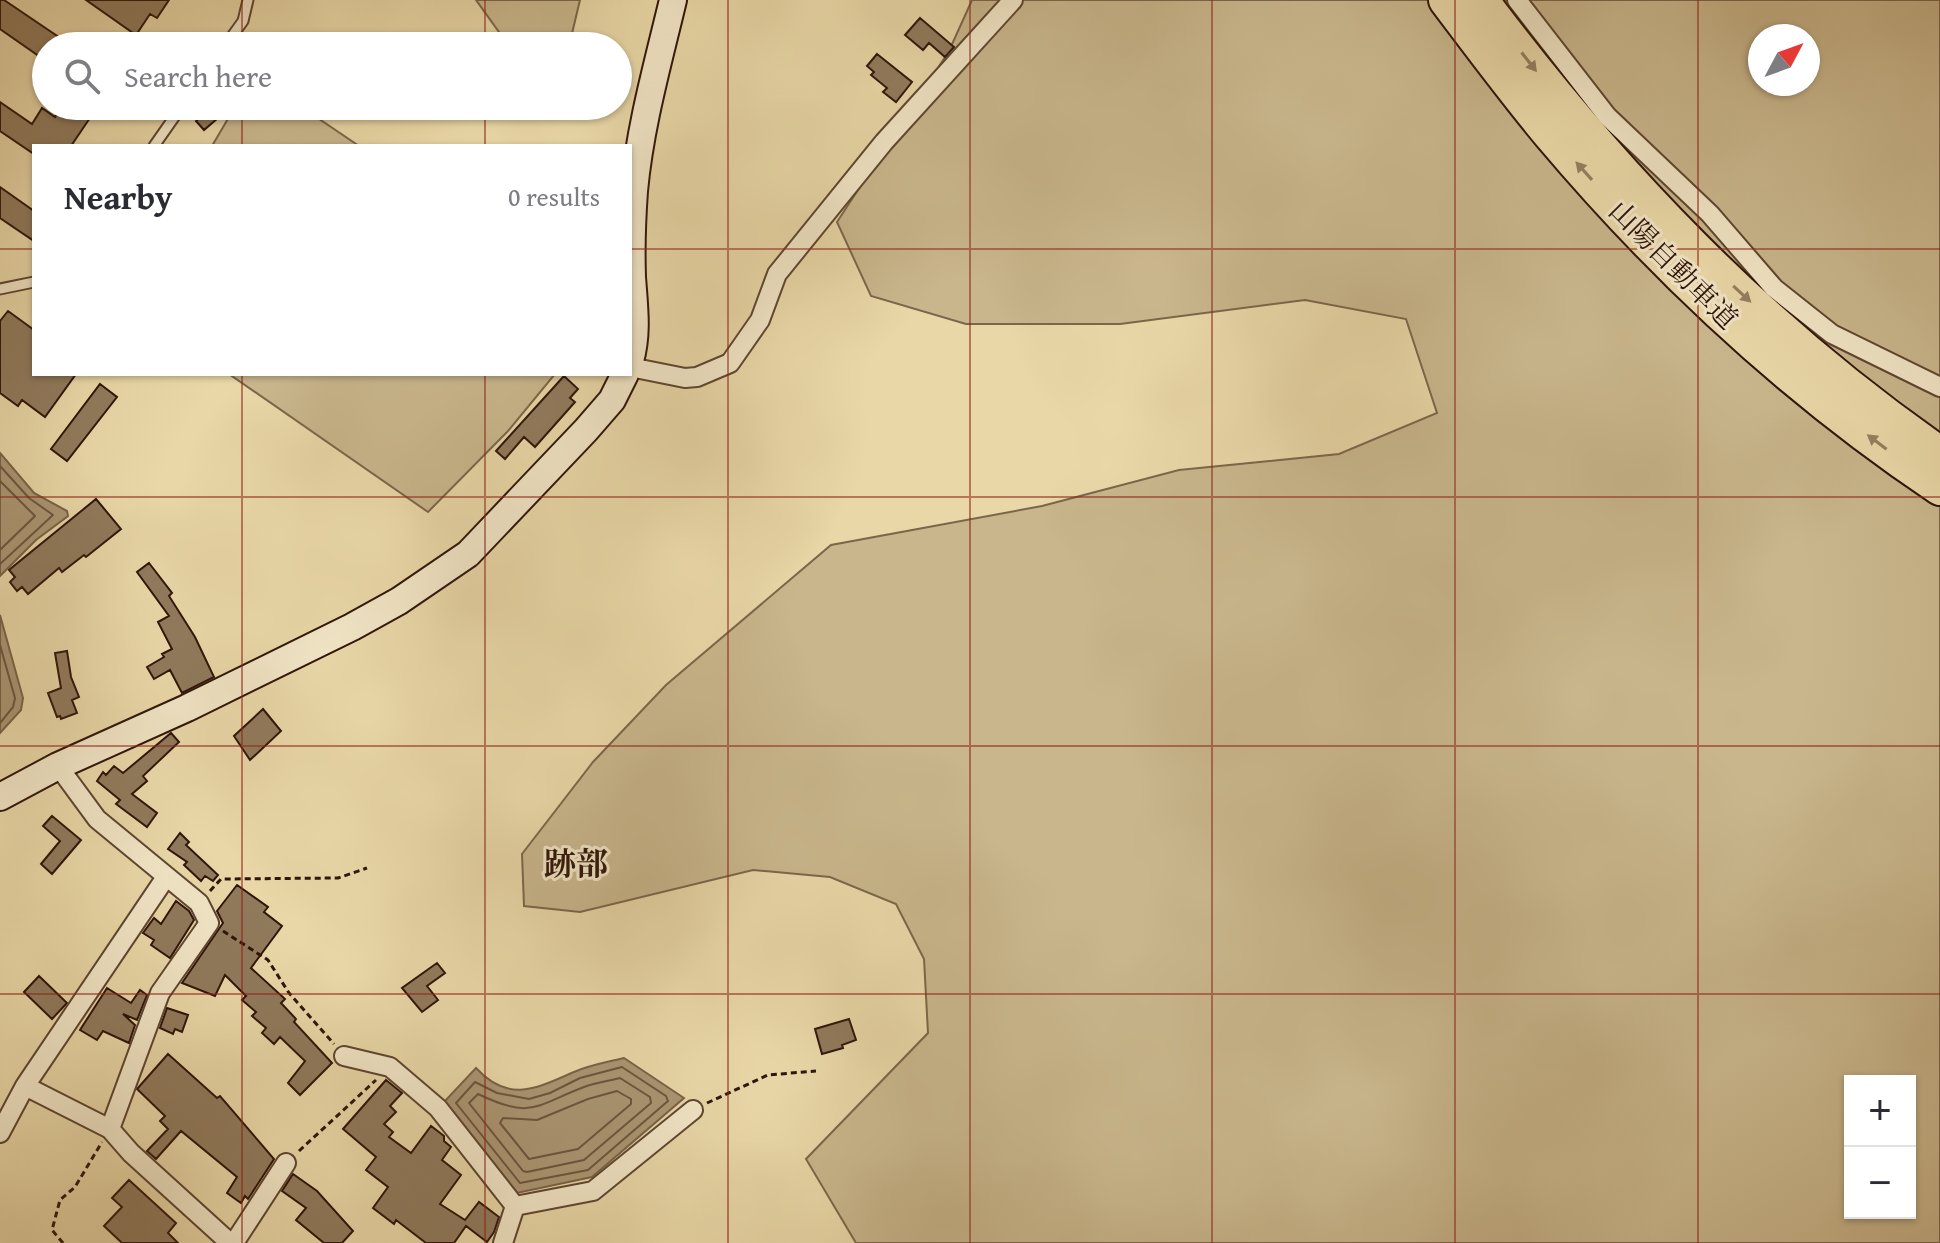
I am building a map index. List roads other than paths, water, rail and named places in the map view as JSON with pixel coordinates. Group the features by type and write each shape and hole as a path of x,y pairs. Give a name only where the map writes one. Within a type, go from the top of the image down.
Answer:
{"highway":[{"name":"山陽自動車道","path":"1446,0 1550,134 1631,225 1691,286 1812,393 1940,488"},
{"name":"山陽自動車道","path":"1481,0 1571,115 1647,202 1711,267 1830,371 1940,454"}],"street":[{"path":"632,355 636,318 632,275 634,192 644,118 673,0"},
{"path":"632,365 685,378 697,377 730,363 760,320 777,274 884,142 1013,0"},
{"path":"1517,0 1607,116 1710,214 1774,288 1832,334 1940,387"},
{"path":"0,797 58,766 187,708 352,627 399,601 468,554 586,430 612,400 624,376"},
{"path":"58,766 97,819 199,903 209,923 160,993 110,1129"},
{"path":"0,1133 25,1086 166,877"},
{"path":"344,1056 390,1067 438,1108 515,1206"},
{"path":"25,1086 110,1129 131,1153 232,1243 286,1163"},
{"path":"515,1206 593,1191 693,1110"},
{"path":"503,1243 515,1206"}],"lane":[{"path":"235,32 243,21 248,0"},
{"path":"155,144 172,120"},
{"path":"0,289 32,282"}],"water":[{"path":"0,453 34,493 67,511 68,516 36,540 0,576"},
{"path":"0,615 23,698 21,710 0,733"},
{"path":"624,1058 684,1098 592,1177 517,1193 444,1102 476,1068 500,1086 524,1090 586,1067"}],"district":[{"name":"跡部","path":"576,863"}]}
